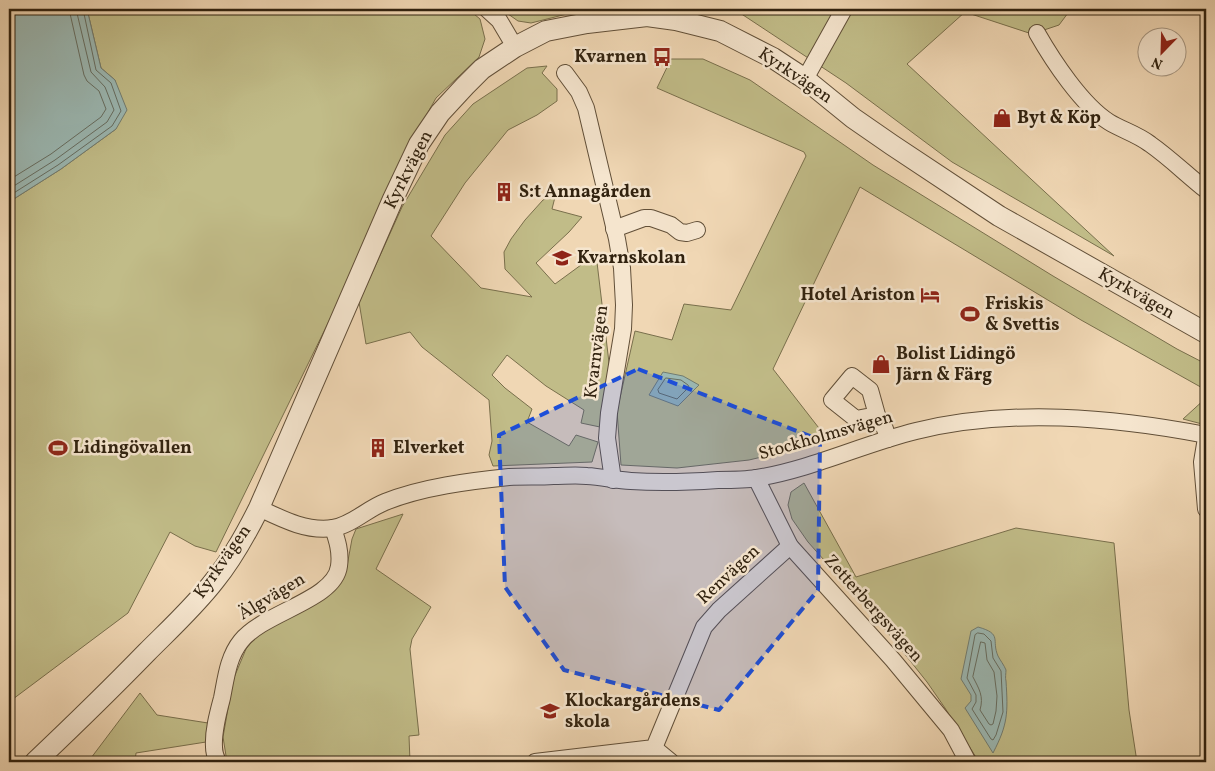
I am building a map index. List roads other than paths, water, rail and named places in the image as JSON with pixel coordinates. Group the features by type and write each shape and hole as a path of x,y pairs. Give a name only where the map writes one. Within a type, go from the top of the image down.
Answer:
{"street":[{"path":"487,9 499,20 516,47"},
{"path":"805,79 844,9"},
{"name":"Kyrkvägen","path":"35,762 188,611 215,580 244,538 259,508 419,144 440,113 482,69 516,47 546,31 587,22 648,16 676,20 720,31 773,58 805,79 853,118 884,140 999,216 1206,333"},
{"path":"1037,33 1060,70 1089,105 1108,122 1142,138 1206,190"},
{"name":"Kvarnvägen","path":"565,73 579,92 586,108 622,268 624,305 622,329 607,438 613,480"},
{"path":"614,229 644,218 651,218 680,232 687,233 697,230"},
{"path":"877,415 888,439"},
{"name":"Stockholmsvägen","path":"259,508 294,524 333,528 345,524 386,502 415,493 452,485 510,477 587,476 613,480 670,483 756,478 782,472 918,430 978,419 1026,417 1083,419 1143,425 1206,436"},
{"path":"1206,436 1202,462 1206,508"},
{"name":"Zetterbergsvägen","path":"756,478 790,546 893,660 950,730 968,762"},
{"name":"Älgvägen","path":"218,762 214,748 218,714 230,659 241,641 248,634 277,614 314,597 335,578 339,566 339,548 333,528"},
{"name":"Renvägen","path":"654,748 704,627 719,610 790,546"},
{"path":"535,762 654,748 670,762"}],"water":[{"path":"9,9 87,9 101,68 115,80 127,110 116,129 61,169 9,202"},
{"path":"663,372 683,376 699,385 678,406 649,395"},
{"path":"978,627 991,632 995,638 998,656 1006,670 1006,718 1002,734 993,753 965,708 971,701 971,695 961,679 971,631"}],"place":[{"name":"Kvarnen","path":"662,57"},
{"name":"Byt & Köp","path":"1002,118"},
{"name":"S:t Annagården","path":"504,192"},
{"name":"Kvarnskolan","path":"562,258"},
{"name":"Hotel Ariston","path":"930,295"},
{"name":"Friskis & Svettis","path":"970,314"},
{"name":"Bolist Lidingö Järn & Färg","path":"881,364"},
{"name":"Lidingövallen","path":"58,448"},
{"name":"Elverket","path":"378,448"},
{"name":"Klockargårdens skola","path":"550,711"}]}
